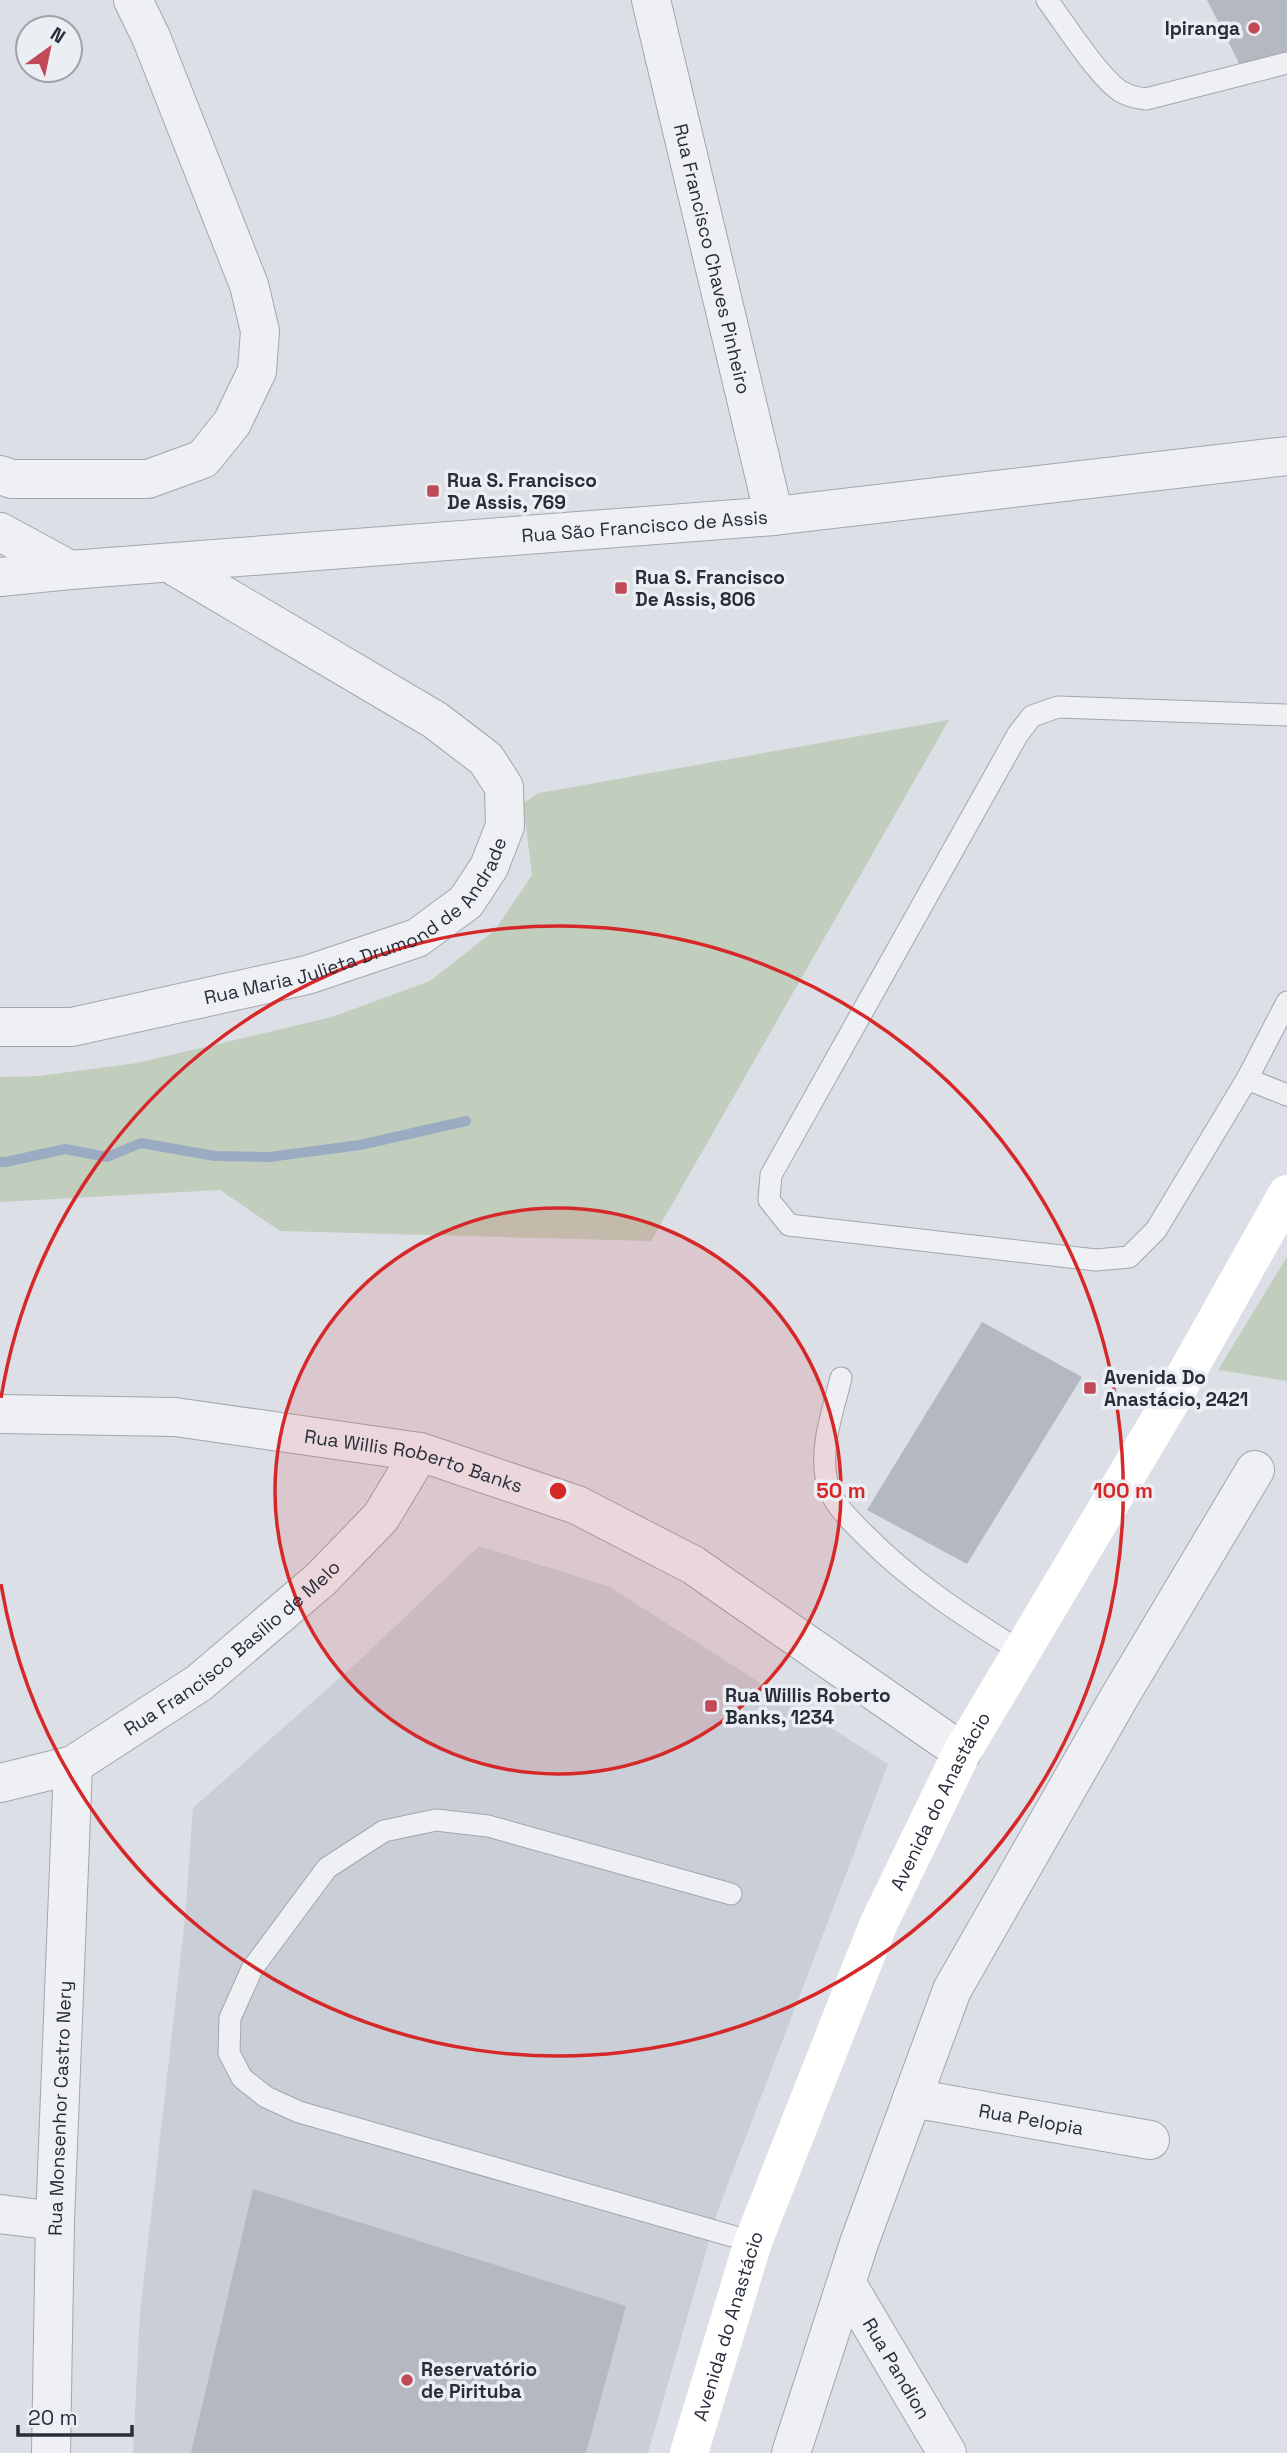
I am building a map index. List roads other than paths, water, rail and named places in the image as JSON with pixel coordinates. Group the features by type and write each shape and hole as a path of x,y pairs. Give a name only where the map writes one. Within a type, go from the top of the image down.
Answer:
{"main road":[{"name":"Avenida do Anastácio","path":"689,2453 753,2242 878,1925 962,1752 1172,1399 1287,1194"}],"street":[{"path":"0,475 12,479 148,479 203,459 232,423 257,371 260,331 249,285 151,37 133,0"},
{"name":"Rua Francisco Chaves Pinheiro","path":"651,0 774,516"},
{"name":"Rua São Francisco de Assis","path":"0,577 774,516 1287,456"},
{"path":"0,532 70,570"},
{"name":"Rua Maria Julieta Drumond de Andrade","path":"0,1027 72,1027 307,975 417,937 466,902 489,867 505,826 504,787 486,759 435,720 169,563"},
{"name":"Rua Willis Roberto Banks","path":"0,1414 174,1417 419,1452 577,1505 693,1565 962,1752"},
{"name":"Rua Francisco Basílio de Melo","path":"0,1783 73,1765 199,1683 321,1580 381,1517 419,1452"},
{"path":"792,2453 847,2284 952,1990 1120,1696 1255,1470"},
{"name":"Rua Monsenhor Castro Nery","path":"51,2453 55,2221 73,1765"},
{"name":"Rua Pelopia","path":"912,2098 1150,2140"},
{"path":"0,2214 55,2221"},
{"name":"Rua Pandion","path":"847,2284 947,2453"}],"lane":[{"path":"1047,0 1107,79 1119,91 1132,97 1146,99 1287,63"},
{"path":"1287,715 1058,707 1032,716 1018,734 771,1175 769,1200 789,1225 1096,1260 1129,1257 1156,1230 1247,1079 1287,1002"},
{"path":"1247,1079 1287,1096"},
{"path":"841,1378 825,1444 827,1483 844,1514 888,1559 949,1607 1022,1652"},
{"path":"731,1894 488,1826 436,1820 384,1831 327,1868 252,1969 230,2018 229,2053 242,2078 266,2097 299,2112 753,2242"}],"waterway":[{"path":"0,1162 65,1149 107,1157 141,1143 215,1156 269,1157 360,1145 466,1121"}],"place":[{"name":"Ipiranga","path":"1254,28"},
{"name":"Rua S. Francisco De Assis, 769","path":"433,491"},
{"name":"Rua S. Francisco De Assis, 806","path":"621,588"},
{"name":"Avenida Do Anastácio, 2421","path":"1090,1388"},
{"name":"Rua Willis Roberto Banks, 1234","path":"711,1706"},
{"name":"Reservatório de Pirituba","path":"407,2380"}]}
